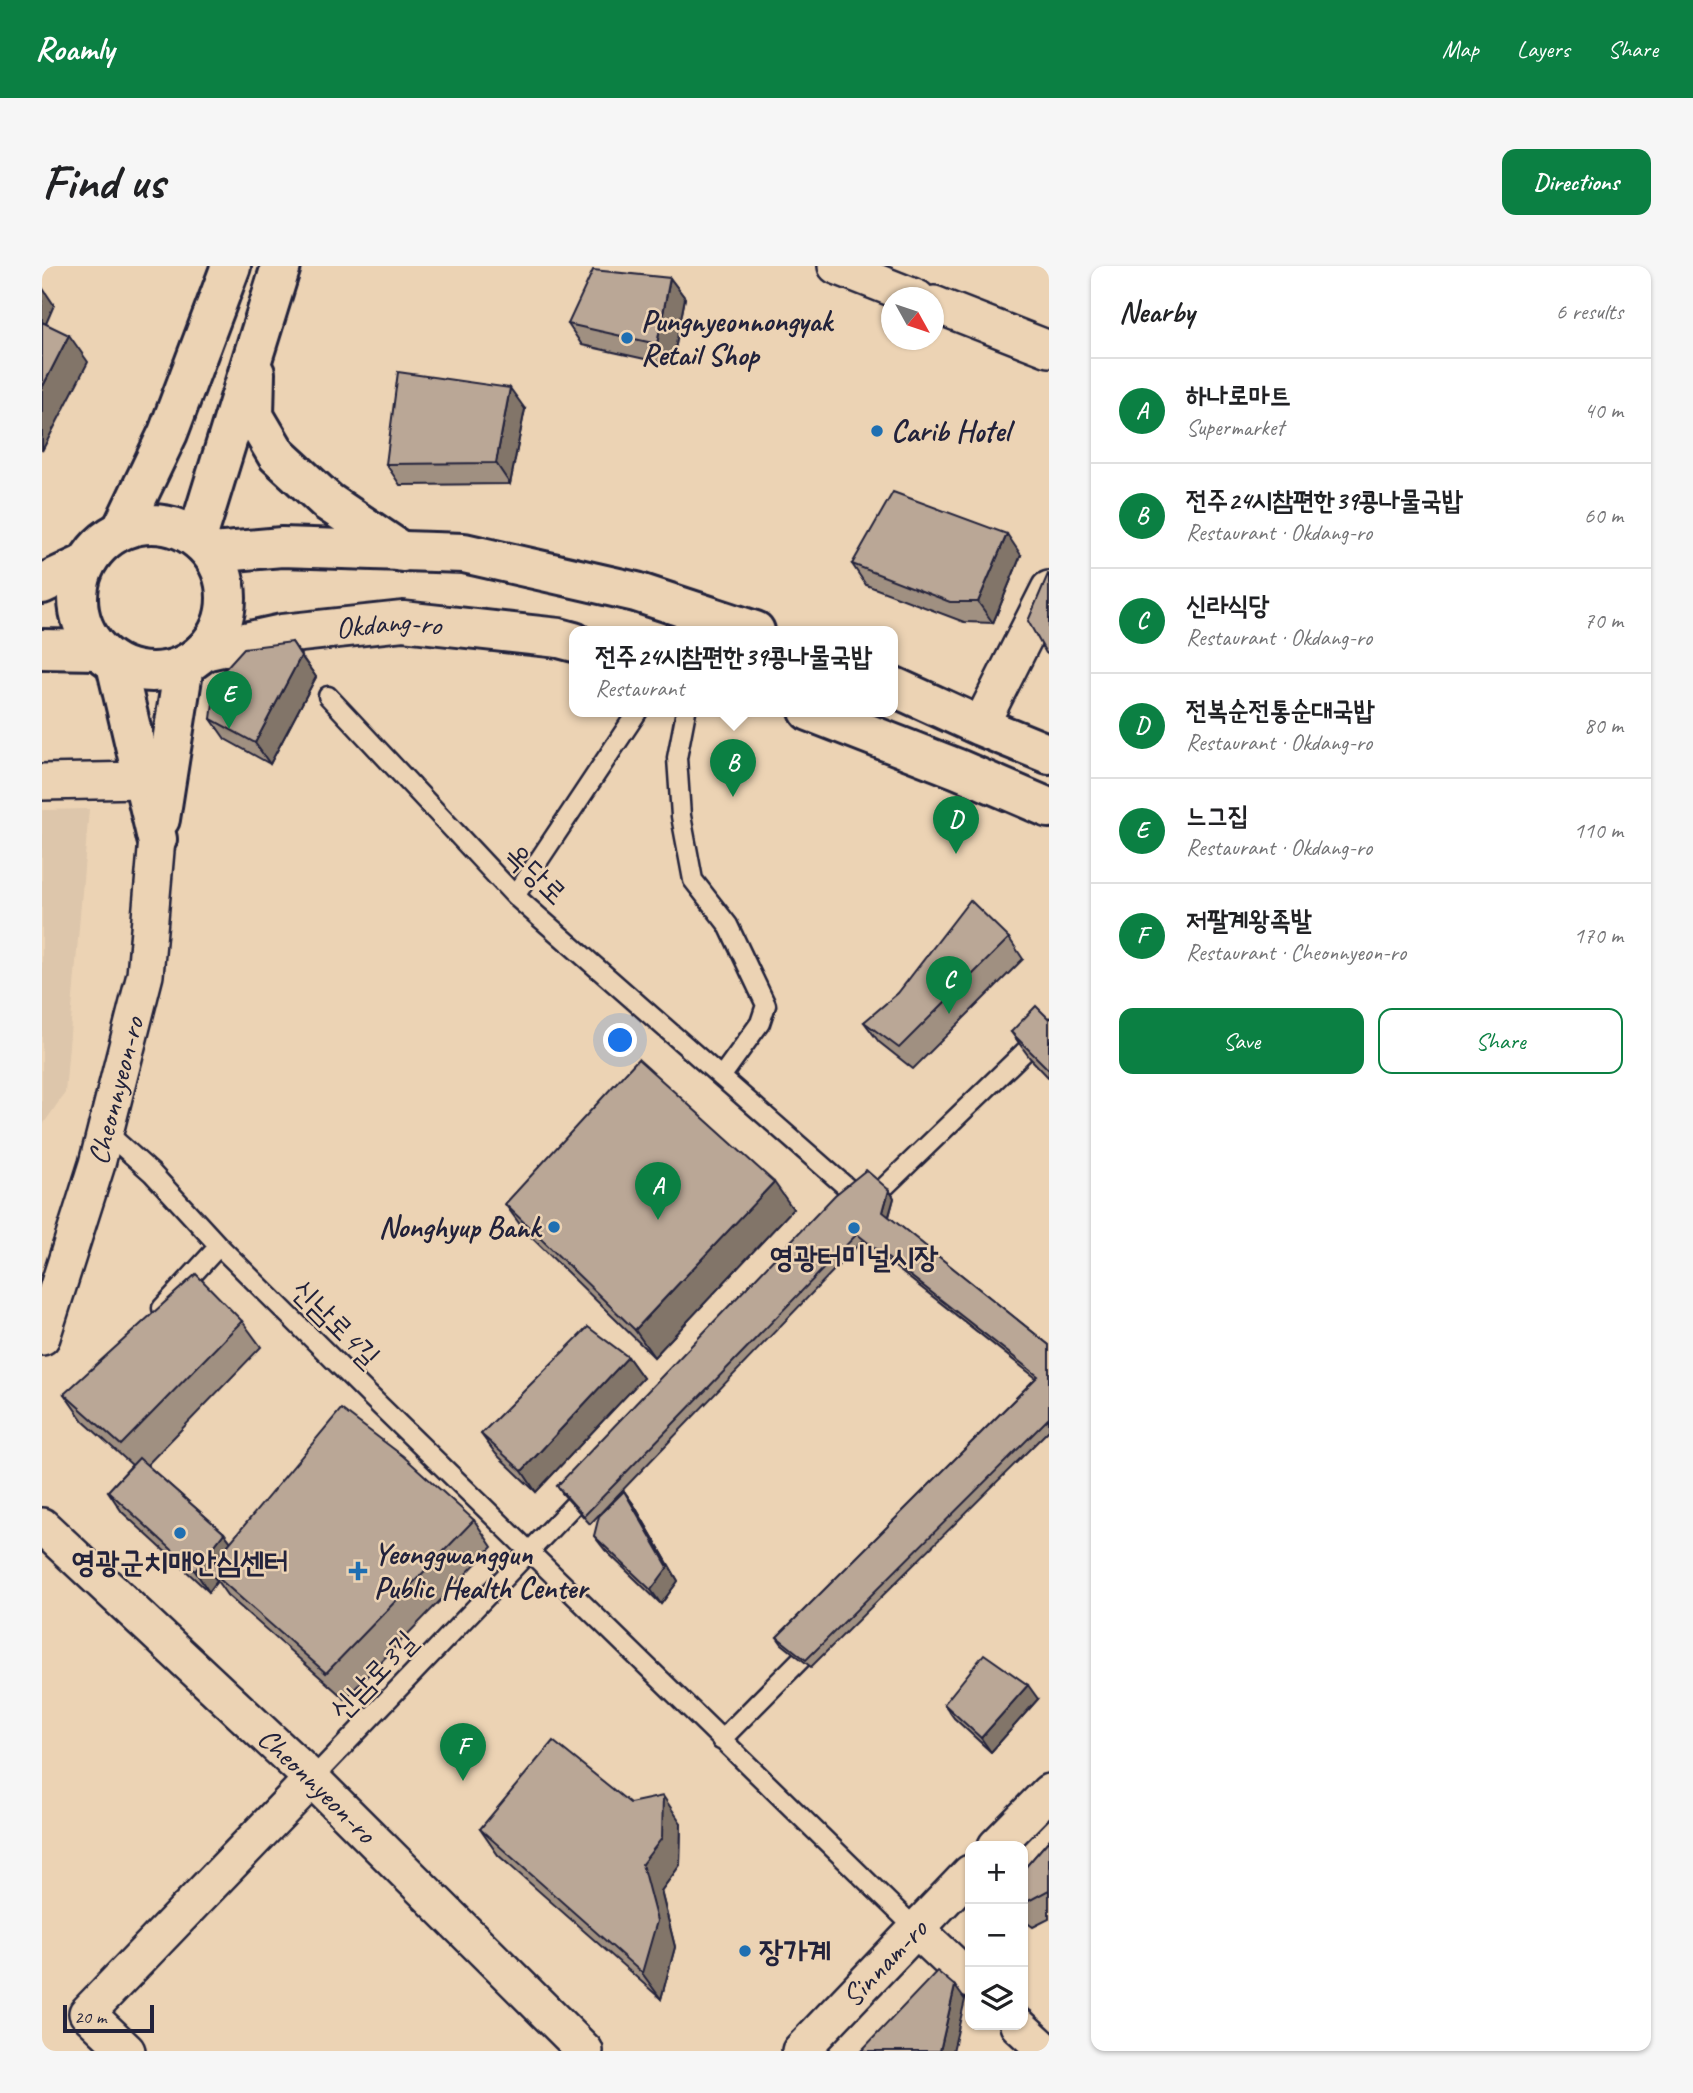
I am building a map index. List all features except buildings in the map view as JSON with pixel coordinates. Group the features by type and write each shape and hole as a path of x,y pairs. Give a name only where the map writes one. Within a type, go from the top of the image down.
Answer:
{"main road":[{"path":"122,529 168,433 231,266"},
{"path":"204,546 255,350 281,266"},
{"path":"255,350 254,416 277,455 328,502 402,552"},
{"path":"161,523 180,529 204,546 222,572 226,593 225,614 217,634 194,658 157,839 143,780 107,657 84,632 78,609 78,586 85,564 100,544 122,529 161,523"},
{"path":"204,546 464,553 636,592 740,626"},
{"path":"42,584 85,564"},
{"name":"Okdang-ro","path":"42,649 107,657 138,671 162,672 194,658 282,634 403,621 569,641"},
{"path":"898,689 1049,754"},
{"path":"824,717 1049,808"}],"street":[{"path":"836,266 889,287"},
{"path":"944,308 1049,349"},
{"path":"980,726 1049,589"},
{"path":"42,782 143,780"},
{"name":"Cheonnyeon-ro","path":"42,1337 97,1164 145,975 157,839"},
{"name":"Cheonnyeon-ro","path":"42,1526 312,1779 585,2051"},
{"path":"127,2051 87,2013 312,1779"},
{"path":"1001,1841 1049,1792"},
{"name":"Sinnam-ro","path":"800,2051 965,1878"},
{"path":"916,1929 965,1975"},
{"path":"1023,2030 1046,2051"}],"lane":[{"name":"옥당로","path":"327,696 515,896 851,1191 864,1212 1049,1028"},
{"path":"515,896 634,717"},
{"path":"685,717 677,758 681,816 693,880 728,925 766,1005 760,1023 721,1077"},
{"name":"신남로4길","path":"105,1131 152,1173 219,1246 721,1741 916,1929"},
{"path":"147,1323 219,1246"},
{"name":"신남로3길","path":"312,1779 607,1471"},
{"path":"721,1741 827,1633"}],"shaded area":[{"path":"89,809 65,1093 42,1126 42,810"}],"place":[{"name":"Pungnyeonnongyak Retail Shop","path":"627,338"},
{"name":"Carib Hotel","path":"877,431"},
{"name":"느그집","path":"229,729"},
{"name":"전주24시참편한39콩나물국밥","path":"733,797"},
{"name":"전복순전통순대국밥","path":"956,854"},
{"name":"신라식당","path":"949,1014"},
{"name":"하나로마트","path":"658,1220"},
{"name":"Nonghyup Bank","path":"554,1227"},
{"name":"영광터미널시장","path":"854,1228"},
{"name":"영광군치매안심센터","path":"180,1533"},
{"name":"Yeonggwanggun Public Health Center","path":"358,1571"},
{"name":"저팔계왕족발","path":"463,1781"},
{"name":"장가계","path":"745,1951"}]}
